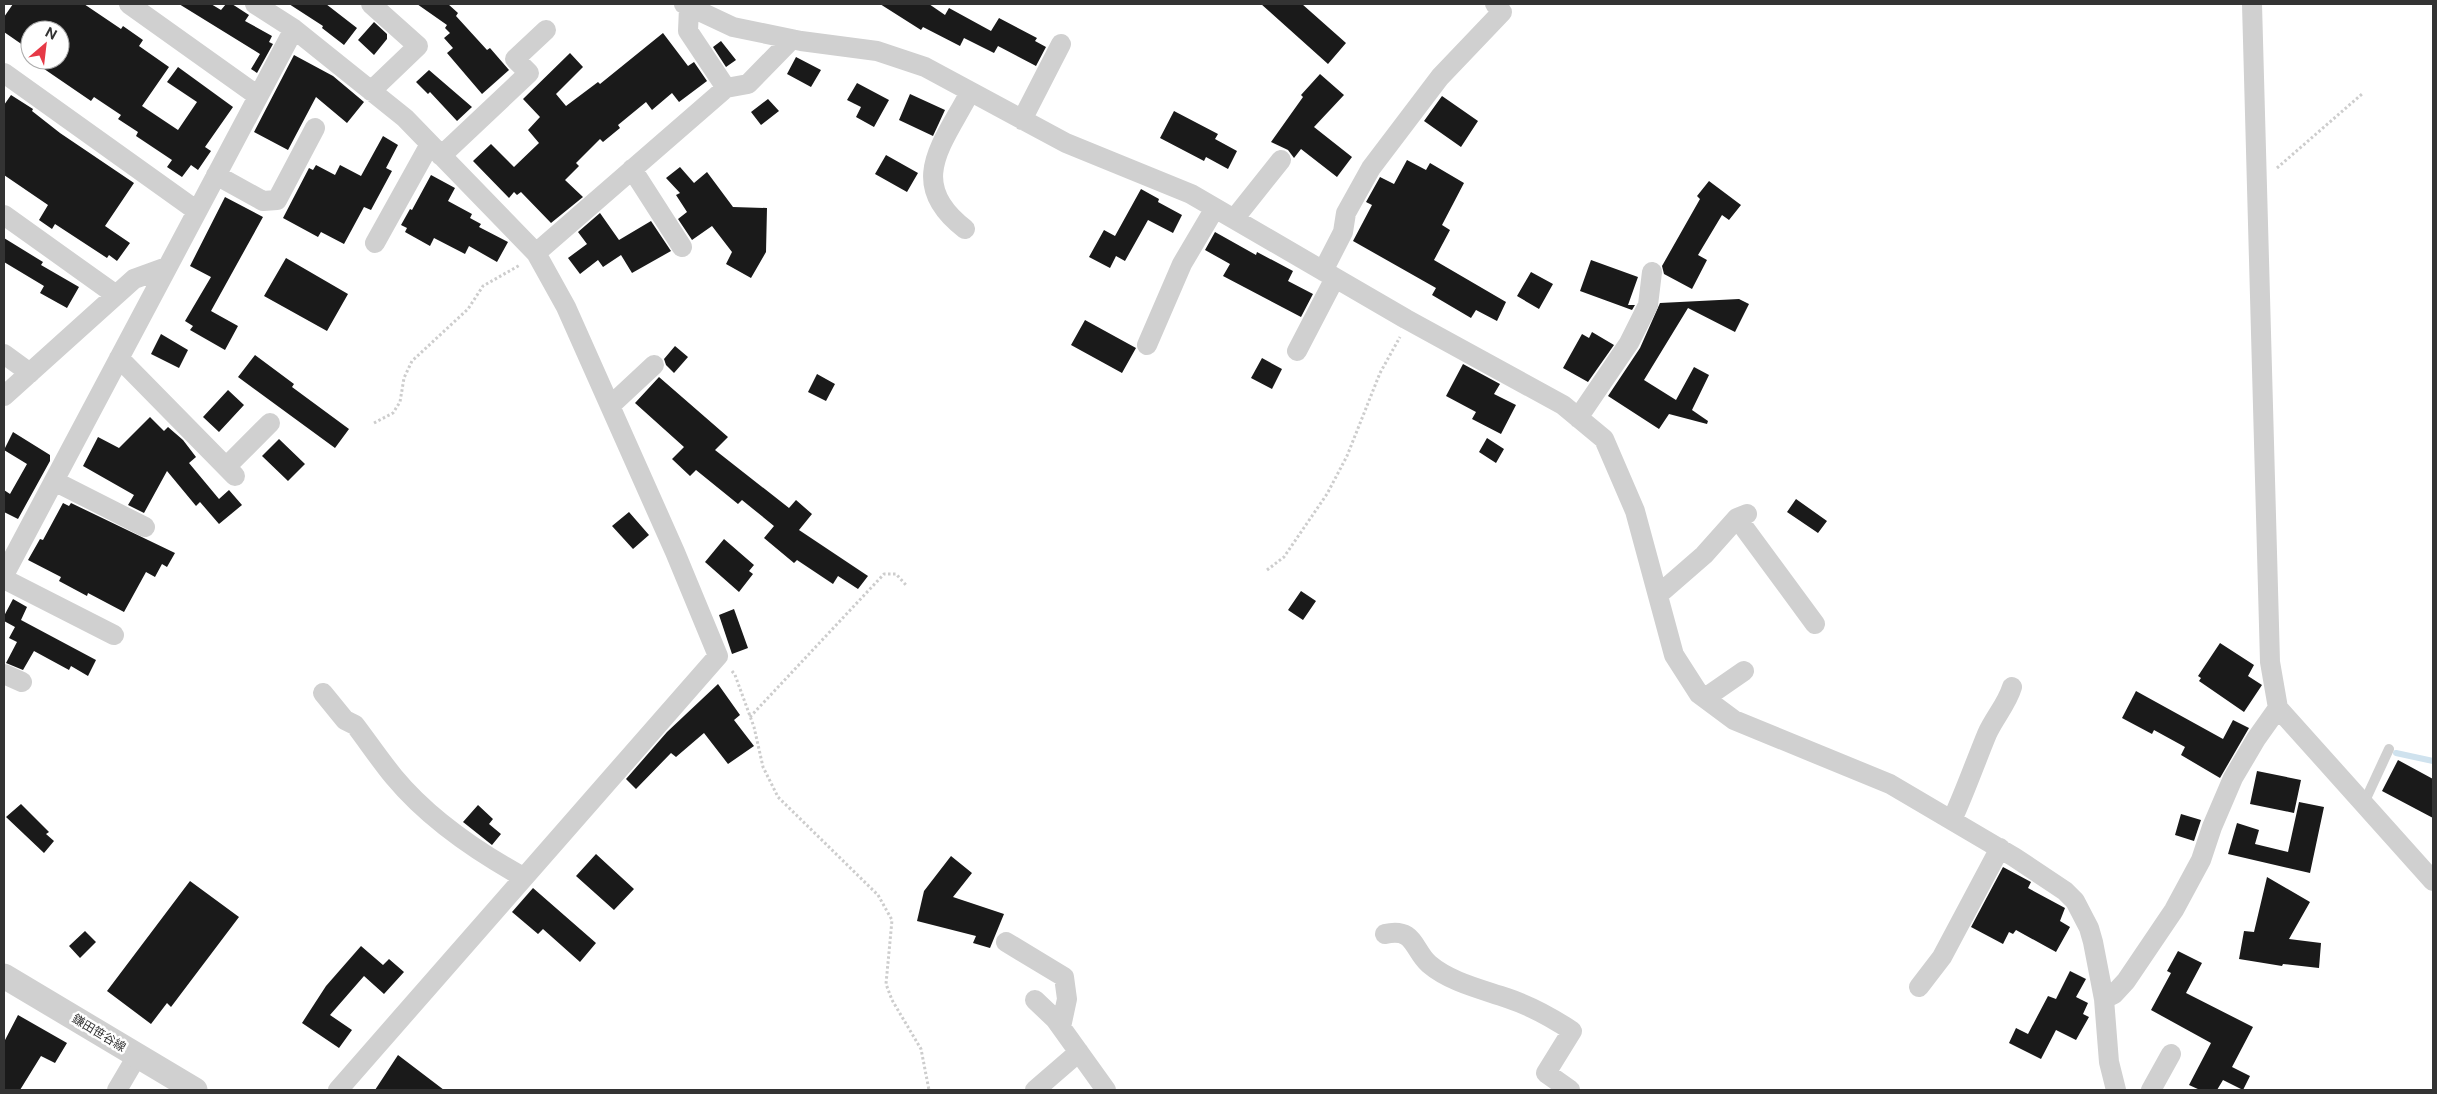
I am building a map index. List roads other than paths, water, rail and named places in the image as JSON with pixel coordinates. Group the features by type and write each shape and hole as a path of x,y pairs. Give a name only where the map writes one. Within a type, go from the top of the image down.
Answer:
{"street":[{"path":"129,4 258,96"},
{"path":"255,4 294,30 405,118 536,253 566,307 718,656 338,1090"},
{"path":"371,4 418,46 371,91"},
{"path":"1297,351 1329,275 1343,232 1346,213 1371,168 1440,77 1502,12 1494,4"},
{"path":"2252,4 2270,662 2278,708 2433,881"},
{"path":"726,88 688,31 686,6 733,27 792,39 877,51 925,67 1066,142 1191,194 1409,321 1563,406 1604,439 1635,511 1674,655 1699,694 1734,720 1890,784 2000,848 2065,890 2075,901 2089,928 2104,999 2109,1062 2116,1090"},
{"path":"4,575 294,30"},
{"path":"375,243 435,150 529,73 515,59 546,30"},
{"path":"536,253 726,88 748,84 792,39"},
{"path":"1022,120 1062,44"},
{"path":"4,73 197,211"},
{"path":"965,229 939,204 932,181 932,173 936,158 970,92"},
{"path":"216,175 263,201 277,200 316,128"},
{"path":"1234,219 1280,160"},
{"path":"632,169 682,247"},
{"path":"1146,345 1182,264 1214,208"},
{"path":"4,215 116,295"},
{"path":"4,396 134,279 167,267"},
{"path":"1578,418 1605,381 1633,336 1648,305 1652,272"},
{"path":"4,354 30,373"},
{"path":"119,358 231,472 270,423"},
{"path":"610,406 654,365"},
{"path":"54,481 145,526"},
{"path":"1658,595 1704,555 1742,516 1815,624"},
{"path":"4,578 114,635"},
{"path":"1705,698 1744,670"},
{"path":"4,674 22,682"},
{"path":"1952,820 1972,776 1988,733 2009,698 2012,687"},
{"path":"324,694 345,720 355,725 395,778 446,827 494,862 523,877"},
{"path":"2104,999 2114,994 2126,982 2174,910 2201,860 2212,827 2233,778 2256,739 2278,708"},
{"path":"1919,986 1942,957 2000,848"},
{"path":"1386,934 1400,933 1409,936 1428,963 1450,976 1543,1012 1572,1032 1546,1073 1570,1090"},
{"path":"1006,942 1064,977 1067,999 1061,1027"},
{"name":"鎌田笹谷線","path":"7,983 195,1090"},
{"path":"1035,1000 1061,1027 1106,1090"},
{"path":"1035,1090 1079,1052"},
{"path":"2151,1090 2171,1054"},
{"path":"117,1090 137,1056"}],"lane":[{"path":"2364,803 2390,749"}],"waterway":[{"path":"2396,753 2433,761"}]}
